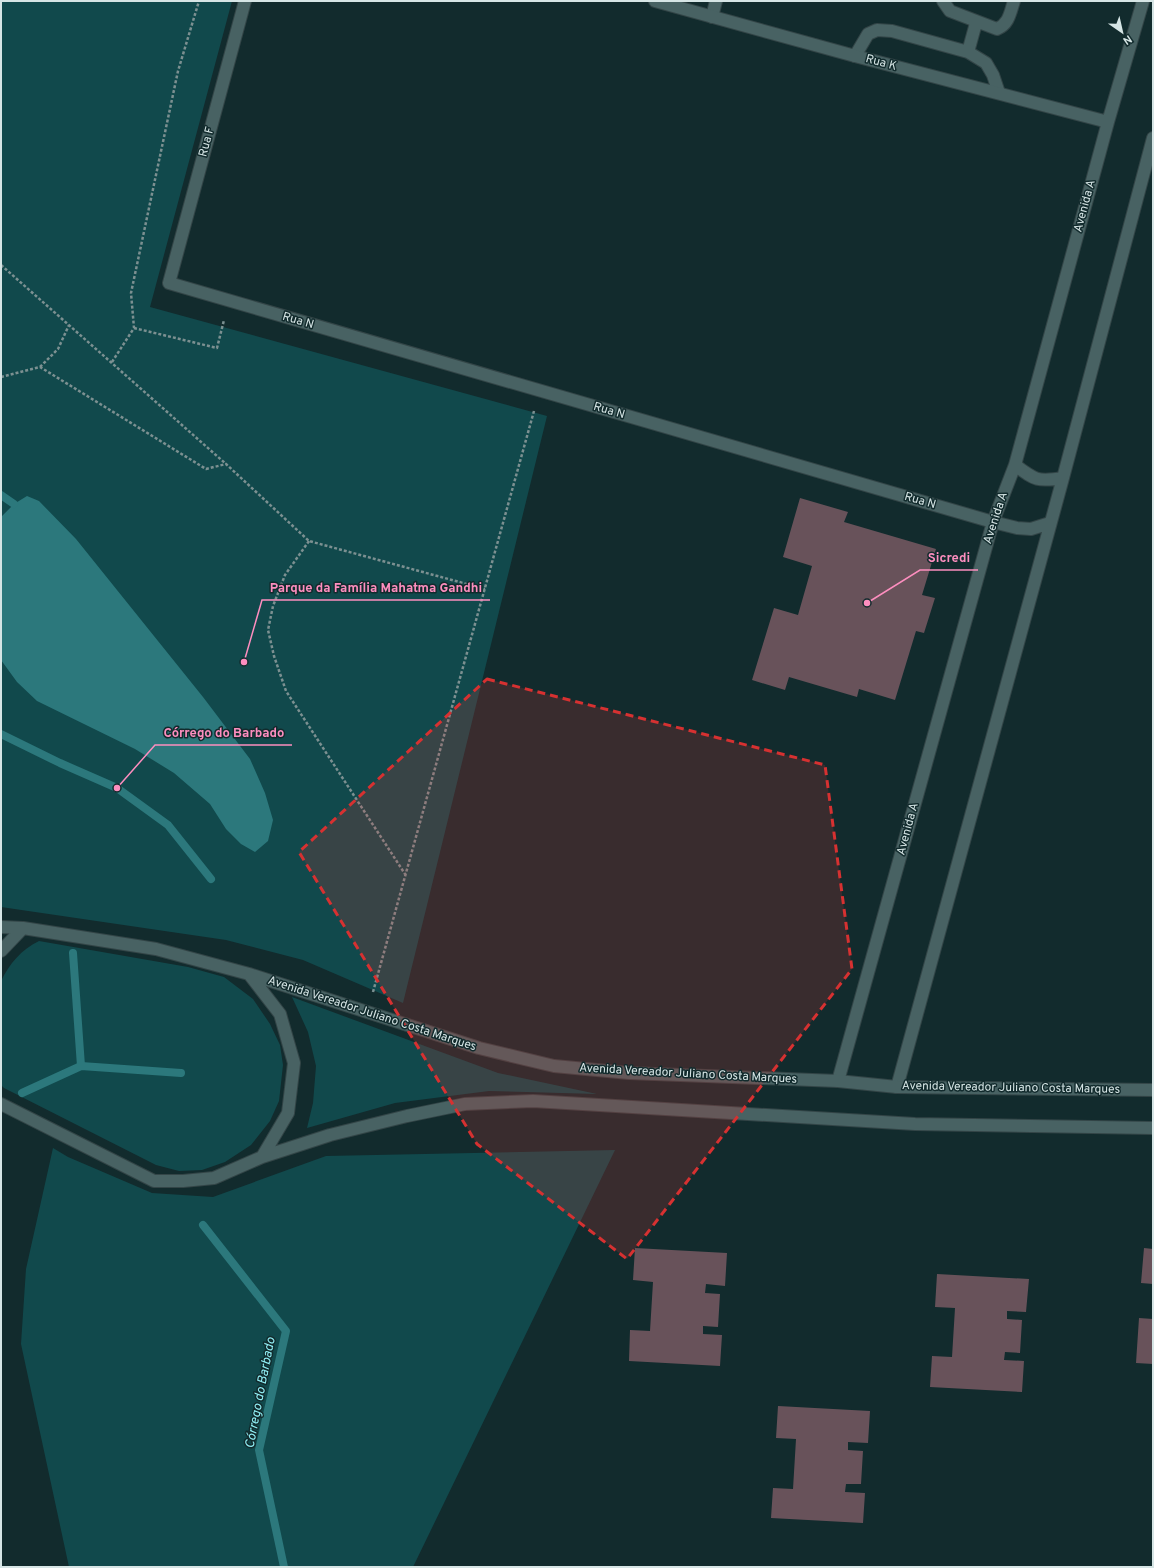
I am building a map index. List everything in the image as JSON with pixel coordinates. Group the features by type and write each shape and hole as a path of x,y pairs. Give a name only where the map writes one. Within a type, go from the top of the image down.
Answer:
{"street":[{"name":"Rua F","path":"169,283 245,1"},
{"name":"Rua K","path":"655,1 855,56 1108,122"},
{"path":"712,17 716,1"},
{"path":"943,1 950,12 976,23 997,29 1004,26 1008,20 1014,1"},
{"name":"Avenida A","path":"838,1081 993,522 1015,465 1108,122 1143,1"},
{"path":"968,52 976,23"},
{"path":"855,56 868,34 876,30 892,31 968,52 986,63 993,75 999,93"},
{"path":"897,1086 1153,138"},
{"name":"Rua N","path":"169,283 993,522 1017,528 1031,529 1050,523"},
{"path":"1015,465 1036,479 1046,480 1062,478"},
{"name":"Avenida Vereador Juliano Costa Marques","path":"1,927 23,928 156,949 249,974 479,1048 554,1066 629,1073 838,1081 897,1086 1153,1090"},
{"path":"1,951 23,928"},
{"path":"249,974 280,1014 294,1063 288,1113 262,1157"},
{"path":"1,1105 154,1181 183,1181 214,1178 262,1157 330,1135 407,1116 465,1104 533,1102 915,1124 1153,1128"}],"path":[{"path":"112,362 134,328 131,293 178,71 199,1"},
{"path":"1,265 226,464 309,541 485,589"},
{"path":"134,328 216,348 229,300"},
{"path":"1,377 40,367 58,349 69,325"},
{"path":"40,367 206,469 226,464"},
{"path":"367,1012 540,391"},
{"path":"309,541 284,575 273,606 268,630 274,656 286,691 406,874"}],"highlighted area":[{"path":"487,679 825,765 852,969 627,1259 477,1144 299,852"}],"shaded area":[{"path":"1,1 232,1 150,307 547,416 403,1003 303,960 226,940 1,907"},
{"path":"27,496 39,501 76,539 203,697 250,759 265,793 273,820 268,841 255,852 241,844 226,829 210,804 174,773 135,749 37,701 17,682 1,660 1,517 14,504"},
{"path":"39,941 188,967 224,977 253,999 270,1024 280,1045 283,1065 279,1101 270,1121 251,1145 225,1162 202,1170 179,1171 156,1165 4,1088 1,1085 1,981 8,968 21,953"},
{"path":"292,997 498,1073 597,1094 489,1091 395,1103 307,1128 313,1103 316,1066 308,1032"},
{"path":"53,1148 68,1157 152,1193 213,1197 326,1156 615,1150 413,1567 69,1567 21,1344 26,1269"}],"building":[{"path":"800,498 848,512 844,522 936,549 922,595 935,598 924,633 916,631 895,700 859,689 857,697 789,677 785,690 752,680 774,608 798,615 812,566 783,557"},
{"path":"635,1248 727,1253 725,1286 706,1284 705,1293 720,1294 718,1327 703,1326 703,1334 722,1335 720,1366 629,1361 630,1330 650,1331 653,1282 633,1280"},
{"path":"1144,1248 1153,1249 1153,1284 1141,1283"},
{"path":"937,1274 1029,1279 1026,1312 1007,1311 1007,1319 1022,1320 1020,1353 1005,1352 1004,1360 1024,1361 1022,1392 930,1387 932,1356 952,1357 955,1308 935,1307"},
{"path":"1139,1318 1153,1319 1153,1364 1136,1363"},
{"path":"778,1406 870,1411 868,1443 848,1442 848,1450 863,1451 861,1484 846,1484 845,1492 865,1493 863,1523 771,1518 773,1488 793,1489 796,1439 776,1438"}],"waterway":[{"path":"1,495 14,504"},
{"name":"Córrego do Barbado","path":"1,734 60,763 117,788 168,825 211,879"},
{"path":"22,1093 81,1066 73,953"},
{"path":"81,1066 181,1073"},
{"name":"Córrego do Barbado","path":"203,1225 286,1331 259,1450 284,1567"}],"place":[{"name":"Sicredi","path":"867,603"},
{"name":"Parque da Família Mahatma Gandhi","path":"244,662"},
{"name":"Córrego do Barbado","path":"117,788"}]}
